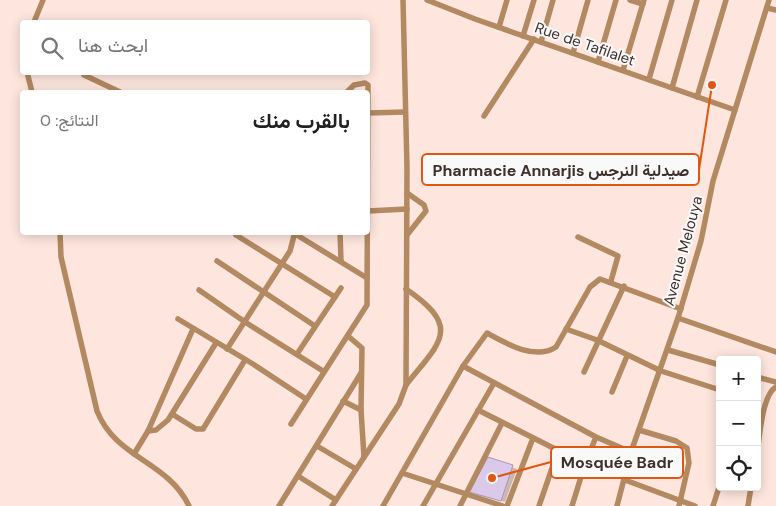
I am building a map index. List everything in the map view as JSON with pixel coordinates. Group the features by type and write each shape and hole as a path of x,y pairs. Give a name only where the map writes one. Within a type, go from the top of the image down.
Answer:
{"street":[{"path":"35,20 43,0"},
{"path":"403,0 407,193 406,386"},
{"name":"Rue de Tafilalet","path":"427,0 534,40 735,110"},
{"path":"499,27 507,0"},
{"path":"523,36 534,0"},
{"path":"541,42 553,0"},
{"path":"573,53 588,0"},
{"path":"598,62 616,0"},
{"path":"623,70 643,2 630,0"},
{"path":"649,80 672,0"},
{"path":"672,88 697,0"},
{"path":"697,97 726,0"},
{"name":"Avenue Melouya","path":"617,506 631,452 661,371 681,309 701,241 713,181 769,0"},
{"path":"767,8 776,10"},
{"path":"484,116 534,40"},
{"path":"28,75 32,90"},
{"path":"84,75 109,90"},
{"path":"348,90 354,85 367,84 367,90"},
{"path":"370,113 405,112"},
{"path":"406,235 426,210 424,205 407,193"},
{"path":"370,211 406,209"},
{"path":"60,235 61,257 97,411 103,426 110,436 177,486 190,506"},
{"path":"236,235 335,297"},
{"path":"227,349 283,264 290,251 294,235"},
{"path":"297,235 366,278"},
{"path":"340,235 341,261"},
{"path":"291,424 323,371 366,309 367,235"},
{"path":"578,237 618,256 611,281"},
{"path":"216,261 315,326"},
{"path":"382,506 463,366 487,333 518,349 545,352 556,347 594,282 600,278 681,309"},
{"path":"584,372 597,340 624,286"},
{"path":"297,354 341,288"},
{"path":"298,476 334,503 399,404 406,386 437,346 442,332 442,324 432,310 406,289"},
{"path":"199,290 245,322 323,371"},
{"path":"678,318 776,352"},
{"path":"178,319 306,399"},
{"path":"134,454 148,431 193,329"},
{"path":"566,329 597,340 661,371 716,389"},
{"path":"348,336 362,348 361,410 364,457"},
{"path":"148,431 161,427 172,414 216,343"},
{"path":"668,350 716,365"},
{"path":"612,392 627,356"},
{"path":"172,414 196,429 203,429 245,360"},
{"path":"463,366 596,437 631,452"},
{"path":"280,506 361,373"},
{"path":"761,378 776,382"},
{"path":"423,506 494,383"},
{"path":"761,420 771,390 776,387"},
{"path":"343,401 361,410"},
{"path":"761,404 765,405"},
{"path":"478,410 585,464"},
{"path":"460,506 502,423"},
{"path":"639,430 676,440 687,448 689,463 680,504"},
{"path":"572,506 585,464 596,437"},
{"path":"507,506 533,438"},
{"path":"317,446 356,469"},
{"path":"539,506 558,451"},
{"path":"402,473 503,506"},
{"path":"625,480 680,504 695,506"},
{"path":"713,506 718,491"},
{"path":"748,506 750,491"}],"building":[{"path":"488,457 513,465 501,501 469,492"}],"place":[{"name":"Pharmacie Annarjis صيدلية النرجس","path":"712,85"},
{"name":"Mosquée Badr","path":"492,478"}]}
